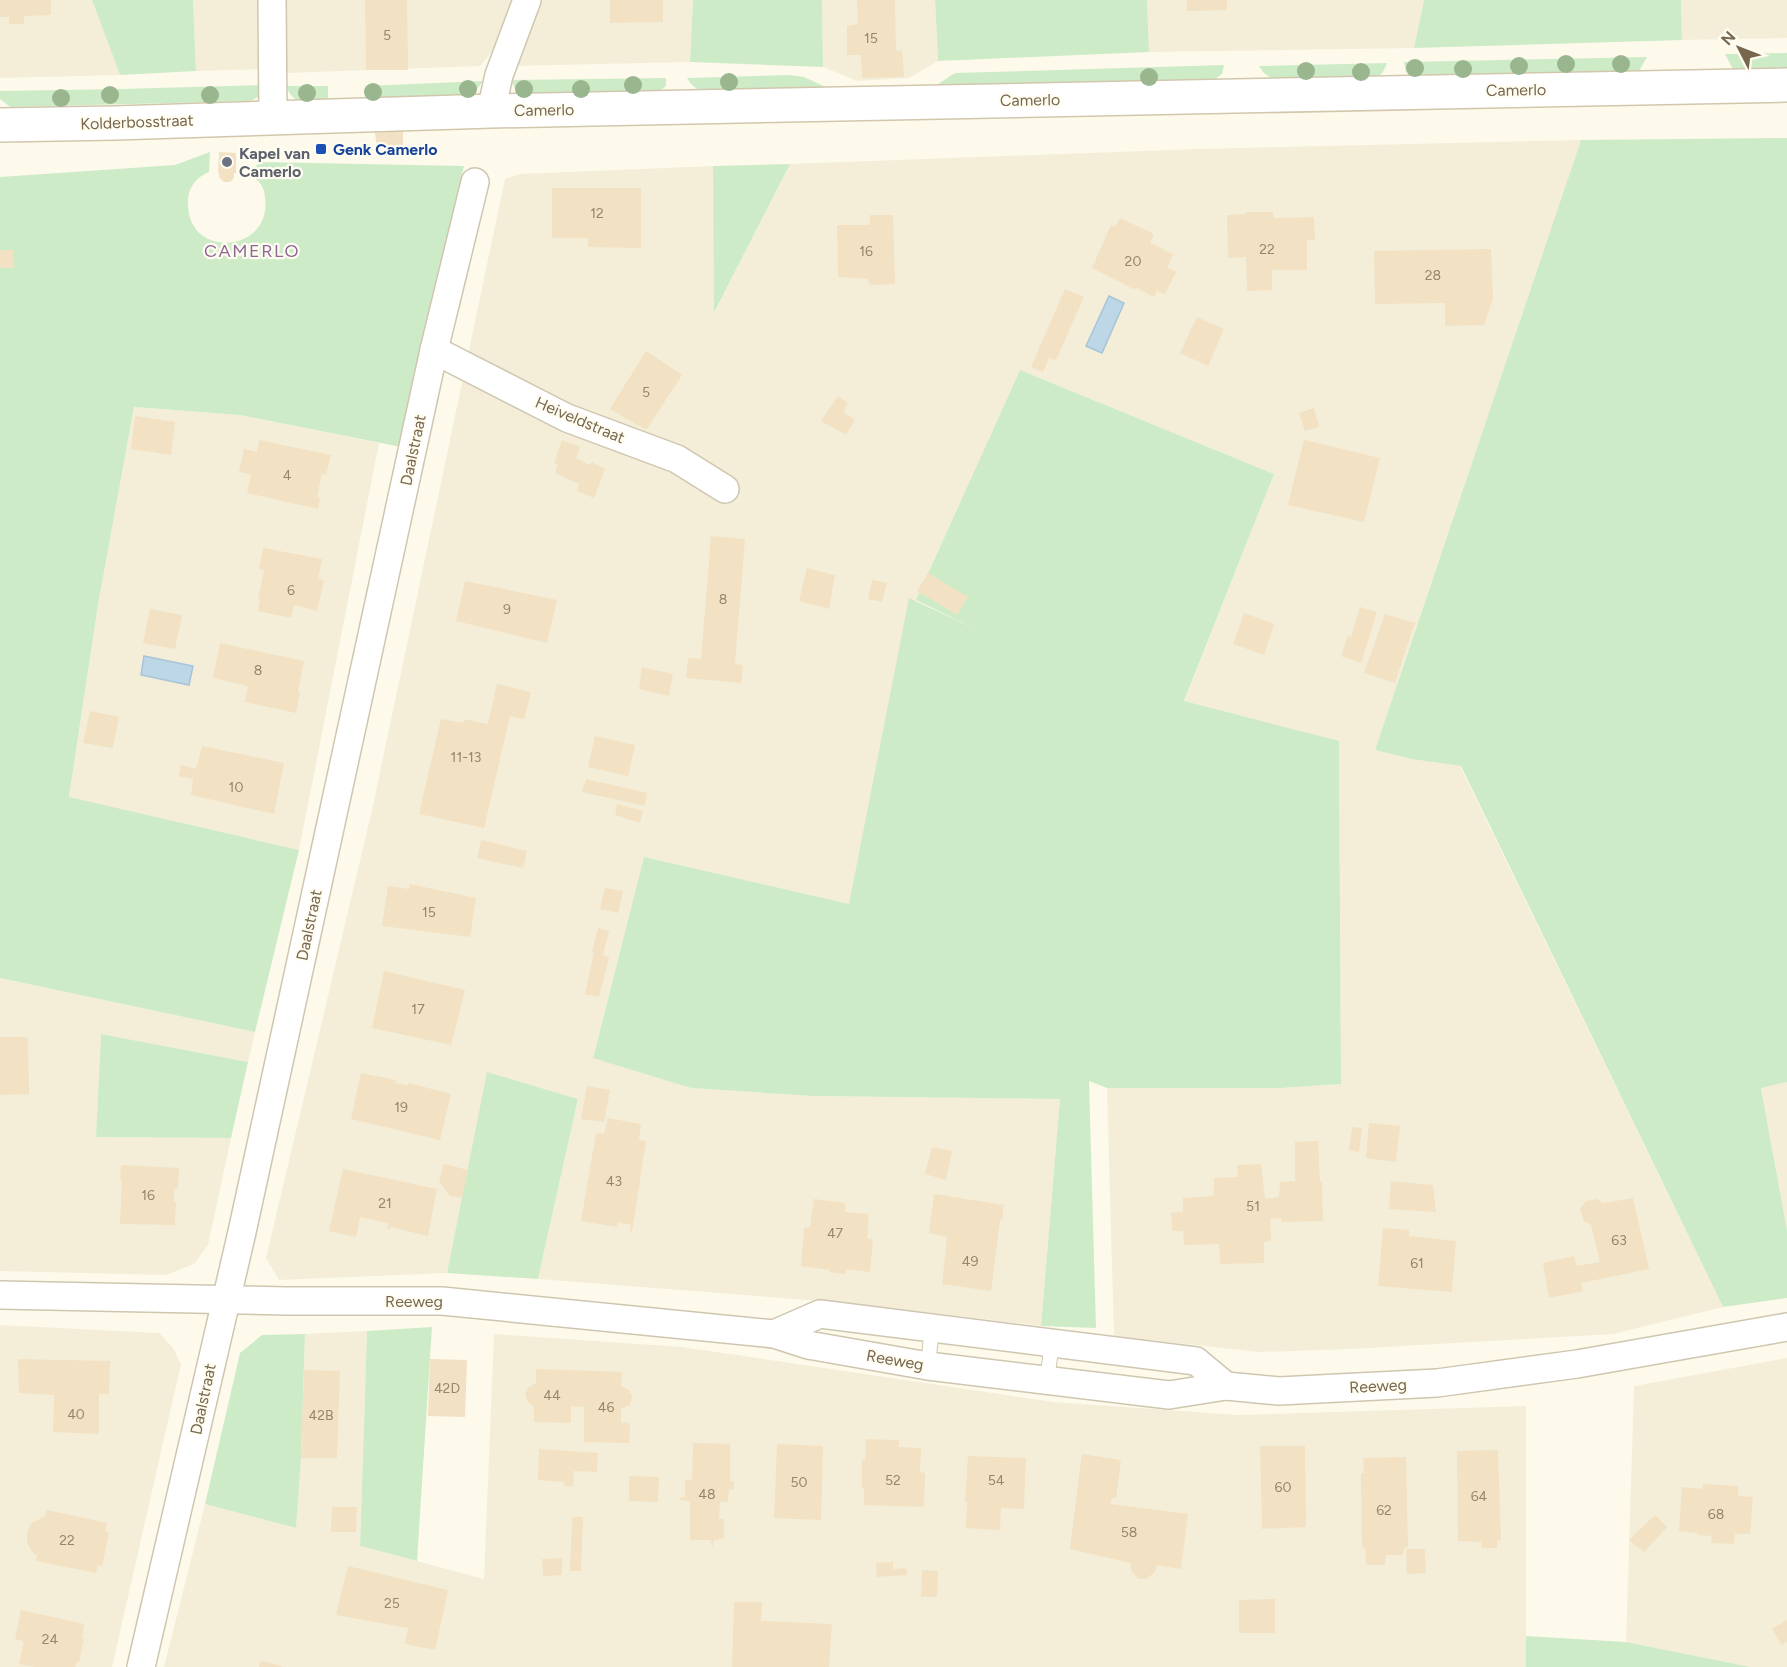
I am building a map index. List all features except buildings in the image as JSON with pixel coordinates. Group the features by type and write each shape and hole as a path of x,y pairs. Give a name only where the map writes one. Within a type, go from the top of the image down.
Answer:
{"main road":[{"name":"Camerlo","path":"273,118 491,111 1787,85"},
{"name":"Kolderbosstraat","path":"0,125 273,118"}],"street":[{"path":"272,0 273,118"},
{"path":"491,111 499,75 527,0"},
{"name":"Daalstraat","path":"141,1667 369,654 434,350 475,182"},
{"name":"Heiveldstraat","path":"434,350 567,418 677,459 725,489"},
{"name":"Reeweg","path":"0,1294 286,1301 442,1301 774,1334 808,1346 928,1366 1169,1395 1226,1386 1279,1391 1437,1383 1576,1364 1787,1327"},
{"path":"774,1334 820,1314 1196,1361 1226,1386"}],"lane":[{"path":"928,1366 932,1328"},
{"path":"1047,1380 1052,1343"}],"shaded area":[{"path":"0,0 92,0 120,75 0,78"},
{"path":"193,0 261,0 260,69 196,71"},
{"path":"286,0 514,0 491,53 480,66 287,73"},
{"path":"543,0 693,0 690,62 512,66"},
{"path":"822,0 935,0 938,61 909,78 857,81 823,67"},
{"path":"1147,0 1424,0 1414,48 1149,52"},
{"path":"1681,0 1787,0 1787,38 1682,40"},
{"path":"1581,140 1375,750 1411,759 1460,766 1723,1307 1613,1334 1351,1349 1259,1352 1114,1336 1107,1088 1281,1088 1341,1084 1339,742 1184,702 1274,474 1020,370 916,600 849,904 644,858 593,1057 691,1088 812,1096 1060,1099 1041,1326 859,1304 538,1279 578,1099 488,1073 447,1273 279,1280 266,1258 372,810 505,179 520,174 713,166 715,312 790,164 1197,149"},
{"path":"134,407 240,415 379,443 299,850 69,798 98,605"},
{"path":"0,978 255,1032 248,1062 101,1034 96,1137 231,1138 208,1245 194,1264 166,1275 0,1271"},
{"path":"1787,1082 1787,1230 1761,1087"},
{"path":"0,1325 159,1333 173,1348 181,1364 112,1667 0,1667"},
{"path":"367,1331 360,1546 484,1579 494,1334 682,1347 1054,1402 1238,1415 1526,1406 1526,1667 164,1667 205,1504 295,1528 301,1458 305,1334"},
{"path":"1787,1358 1787,1667 1751,1667 1626,1642 1634,1386"}],"green space":[{"path":"92,0 193,0 196,71 120,75"},
{"path":"693,0 822,0 823,67 690,62"},
{"path":"935,0 1147,0 1149,52 938,61"},
{"path":"1424,0 1681,0 1682,40 1414,48"},
{"path":"1787,53 1787,70 1734,71 1725,54"},
{"path":"1647,57 1639,71 1413,78 1406,72 1404,62"},
{"path":"1387,63 1383,72 1374,80 1274,81 1259,66"},
{"path":"1224,65 1222,74 1209,83 932,88 955,73"},
{"path":"790,75 804,77 830,89 701,92 687,78"},
{"path":"666,78 666,86 655,95 525,97 514,87 512,80"},
{"path":"483,81 471,97 372,99 367,95 365,86"},
{"path":"263,85 259,96 251,101 10,107 0,99 0,91"},
{"path":"286,86 328,86 328,102 303,102 293,97"},
{"path":"1787,138 1787,1082 1761,1088 1787,1230 1787,1298 1723,1307 1461,766 1411,759 1375,750 1581,140"},
{"path":"210,152 209,172 196,181 189,194 188,204 192,222 201,234 214,241 230,242 244,239 256,230 264,216 264,190 250,175 259,162 464,166 454,207 459,214 454,240 444,248 401,447 240,415 134,407 98,605 69,797 299,850 255,1032 0,978 0,177 175,165"},
{"path":"790,164 714,313 713,166"},
{"path":"1020,370 1274,474 1184,701 1339,741 1341,1084 1281,1088 1107,1088 1089,1081 1096,1328 1041,1326 1060,1099 812,1096 691,1088 593,1058 644,857 849,904 909,598 978,630 916,600"},
{"path":"101,1034 248,1062 231,1138 96,1137"},
{"path":"487,1072 578,1099 538,1279 447,1273"},
{"path":"432,1327 417,1561 360,1546 367,1331"},
{"path":"305,1334 296,1528 205,1504 240,1353 262,1335"},
{"path":"1526,1636 1626,1642 1751,1667 1526,1667"}],"water":[{"path":"1109,296 1124,303 1102,353 1086,346"},
{"path":"144,656 193,666 189,685 141,675"}],"place":[{"name":"Genk Camerlo","path":"321,149"},
{"name":"Kapel van Camerlo","path":"227,162"}],"district":[{"name":"CAMERLO","path":"252,251"}]}
